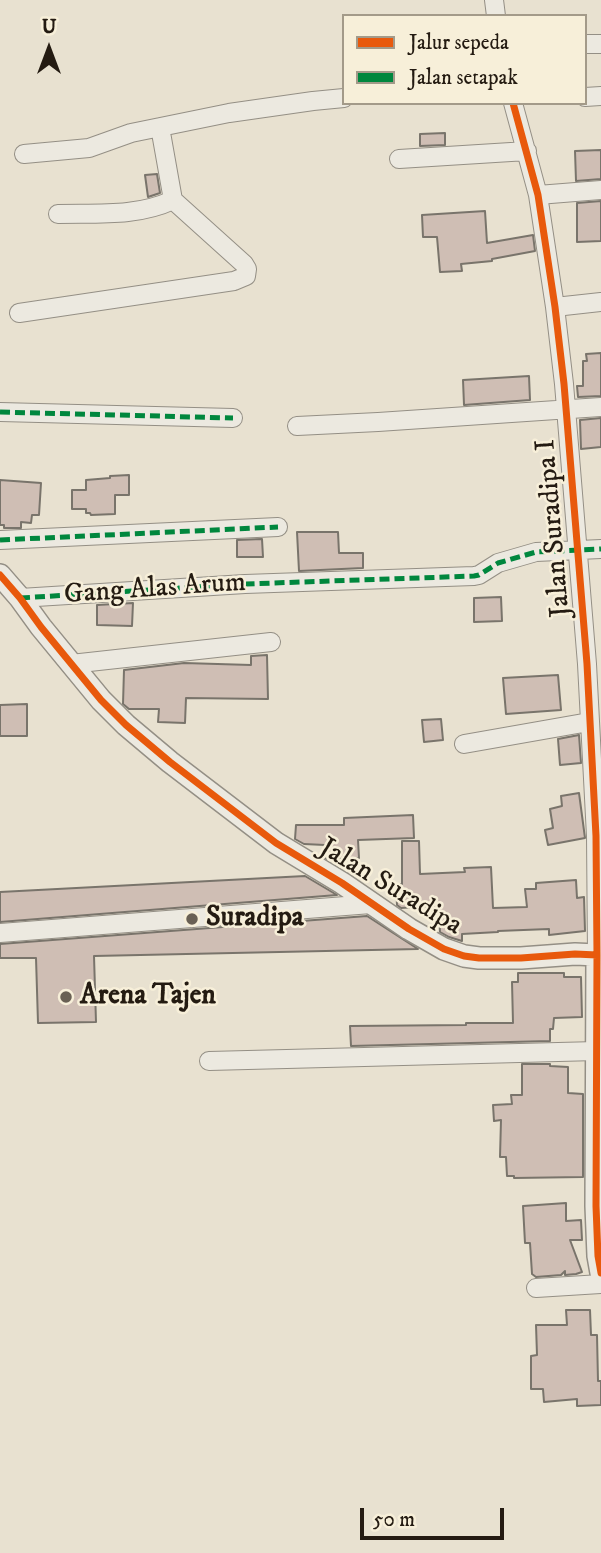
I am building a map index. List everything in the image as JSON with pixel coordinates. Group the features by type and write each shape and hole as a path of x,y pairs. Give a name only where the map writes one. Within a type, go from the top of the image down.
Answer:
{"street":[{"path":"24,154 89,148 131,133 229,113 342,98"},
{"name":"Jalan Suradipa I","path":"514,105 538,195 555,307 578,550 594,664 589,722 597,780 598,947"},
{"path":"19,313 234,281 245,277 247,269 244,264 173,200 160,127"},
{"path":"399,159 527,151"},
{"path":"538,195 601,190"},
{"path":"58,214 135,212 173,200"},
{"path":"555,307 601,302"},
{"path":"297,426 601,407"},
{"path":"0,412 233,418"},
{"path":"0,540 278,527"},
{"name":"Gang Alas Arum","path":"20,598 289,582 474,576 498,563 536,552 601,549"},
{"name":"Jalan Suradipa","path":"0,575 101,700 126,725 276,843 371,904 444,949 464,956 495,959 565,954 598,947"},
{"path":"71,664 271,642"},
{"path":"464,744 589,722"},
{"path":"0,933 371,904"},
{"path":"598,947 596,1206 598,1265 601,1273"},
{"path":"209,1061 597,1051"},
{"path":"536,1287 601,1284"}],"building":[{"path":"445,133 445,145 420,146 420,134"},
{"path":"601,150 601,179 576,181 575,151"},
{"path":"157,174 160,193 148,197 145,175"},
{"path":"601,201 601,241 577,242 577,203"},
{"path":"485,211 487,243 533,235 535,251 492,261 461,264 462,271 440,272 437,237 423,237 422,215"},
{"path":"601,353 601,396 578,397 577,386 583,386 583,361 587,361 586,354"},
{"path":"529,376 530,400 464,405 463,380"},
{"path":"601,418 601,447 581,449 580,420"},
{"path":"129,475 129,495 115,495 115,514 91,515 86,513 86,509 72,509 72,490 86,490 86,480"},
{"path":"0,480 41,483 39,515 32,515 31,523 21,522 21,528 4,528 4,525 0,525"},
{"path":"297,532 338,532 339,553 363,553 363,568 299,571"},
{"path":"262,539 263,557 237,557 237,540"},
{"path":"501,597 502,621 474,622 474,598"},
{"path":"133,603 132,626 97,625 97,605"},
{"path":"267,655 268,699 186,698 185,723 158,722 159,709 129,709 123,704 124,670 184,663 251,665 251,656"},
{"path":"558,675 561,710 506,714 503,678"},
{"path":"27,704 27,736 0,736 0,705"},
{"path":"441,719 443,740 424,742 422,720"},
{"path":"579,735 581,763 560,765 558,739"},
{"path":"579,793 585,838 548,845 545,830 553,828 550,809 562,806 561,796"},
{"path":"413,815 414,838 358,840 359,858 327,859 325,845 304,844 295,839 296,825 344,825 344,818"},
{"path":"402,841 419,841 420,874 465,872 464,868 491,867 493,908 527,907 525,889 536,889 536,883 576,880 577,898 584,897 585,931 549,935 549,929 498,931 462,934 462,941 449,937 440,932 439,911 432,911 431,906 401,908 397,905 396,885 402,884"},
{"path":"305,876 337,895 0,922 0,892"},
{"path":"367,916 418,949 94,956 96,1022 38,1023 36,958 0,958 0,944"},
{"path":"518,973 564,973 564,977 581,977 582,1017 554,1018 550,1041 351,1046 350,1026 513,1023 512,982 518,982"},
{"path":"522,1064 568,1067 568,1093 583,1094 583,1177 507,1176 506,1157 500,1157 501,1120 494,1121 493,1105 512,1104 511,1095 522,1095"},
{"path":"566,1203 566,1221 581,1220 582,1240 570,1240 582,1272 565,1275 565,1271 561,1275 536,1277 532,1274 530,1243 525,1243 523,1206"},
{"path":"566,1310 590,1310 591,1335 597,1335 601,1405 577,1406 577,1399 544,1402 543,1389 531,1389 531,1356 537,1355 536,1325 567,1325"}],"marked path":[{"path":"0,412 233,418"},
{"path":"0,540 278,527"},
{"path":"20,598 245,584 474,576 498,563 536,552 601,549"}],"cycle path":[{"path":"514,105 538,195 564,384 587,664 596,836 597,955"},
{"path":"0,575 101,700 126,725 276,843 342,883 409,929 444,949 464,956 521,958 597,955 596,1206 601,1273"}],"place":[{"name":"Suradipa","path":"192,919"},
{"name":"Arena Tajen","path":"66,997"}]}
